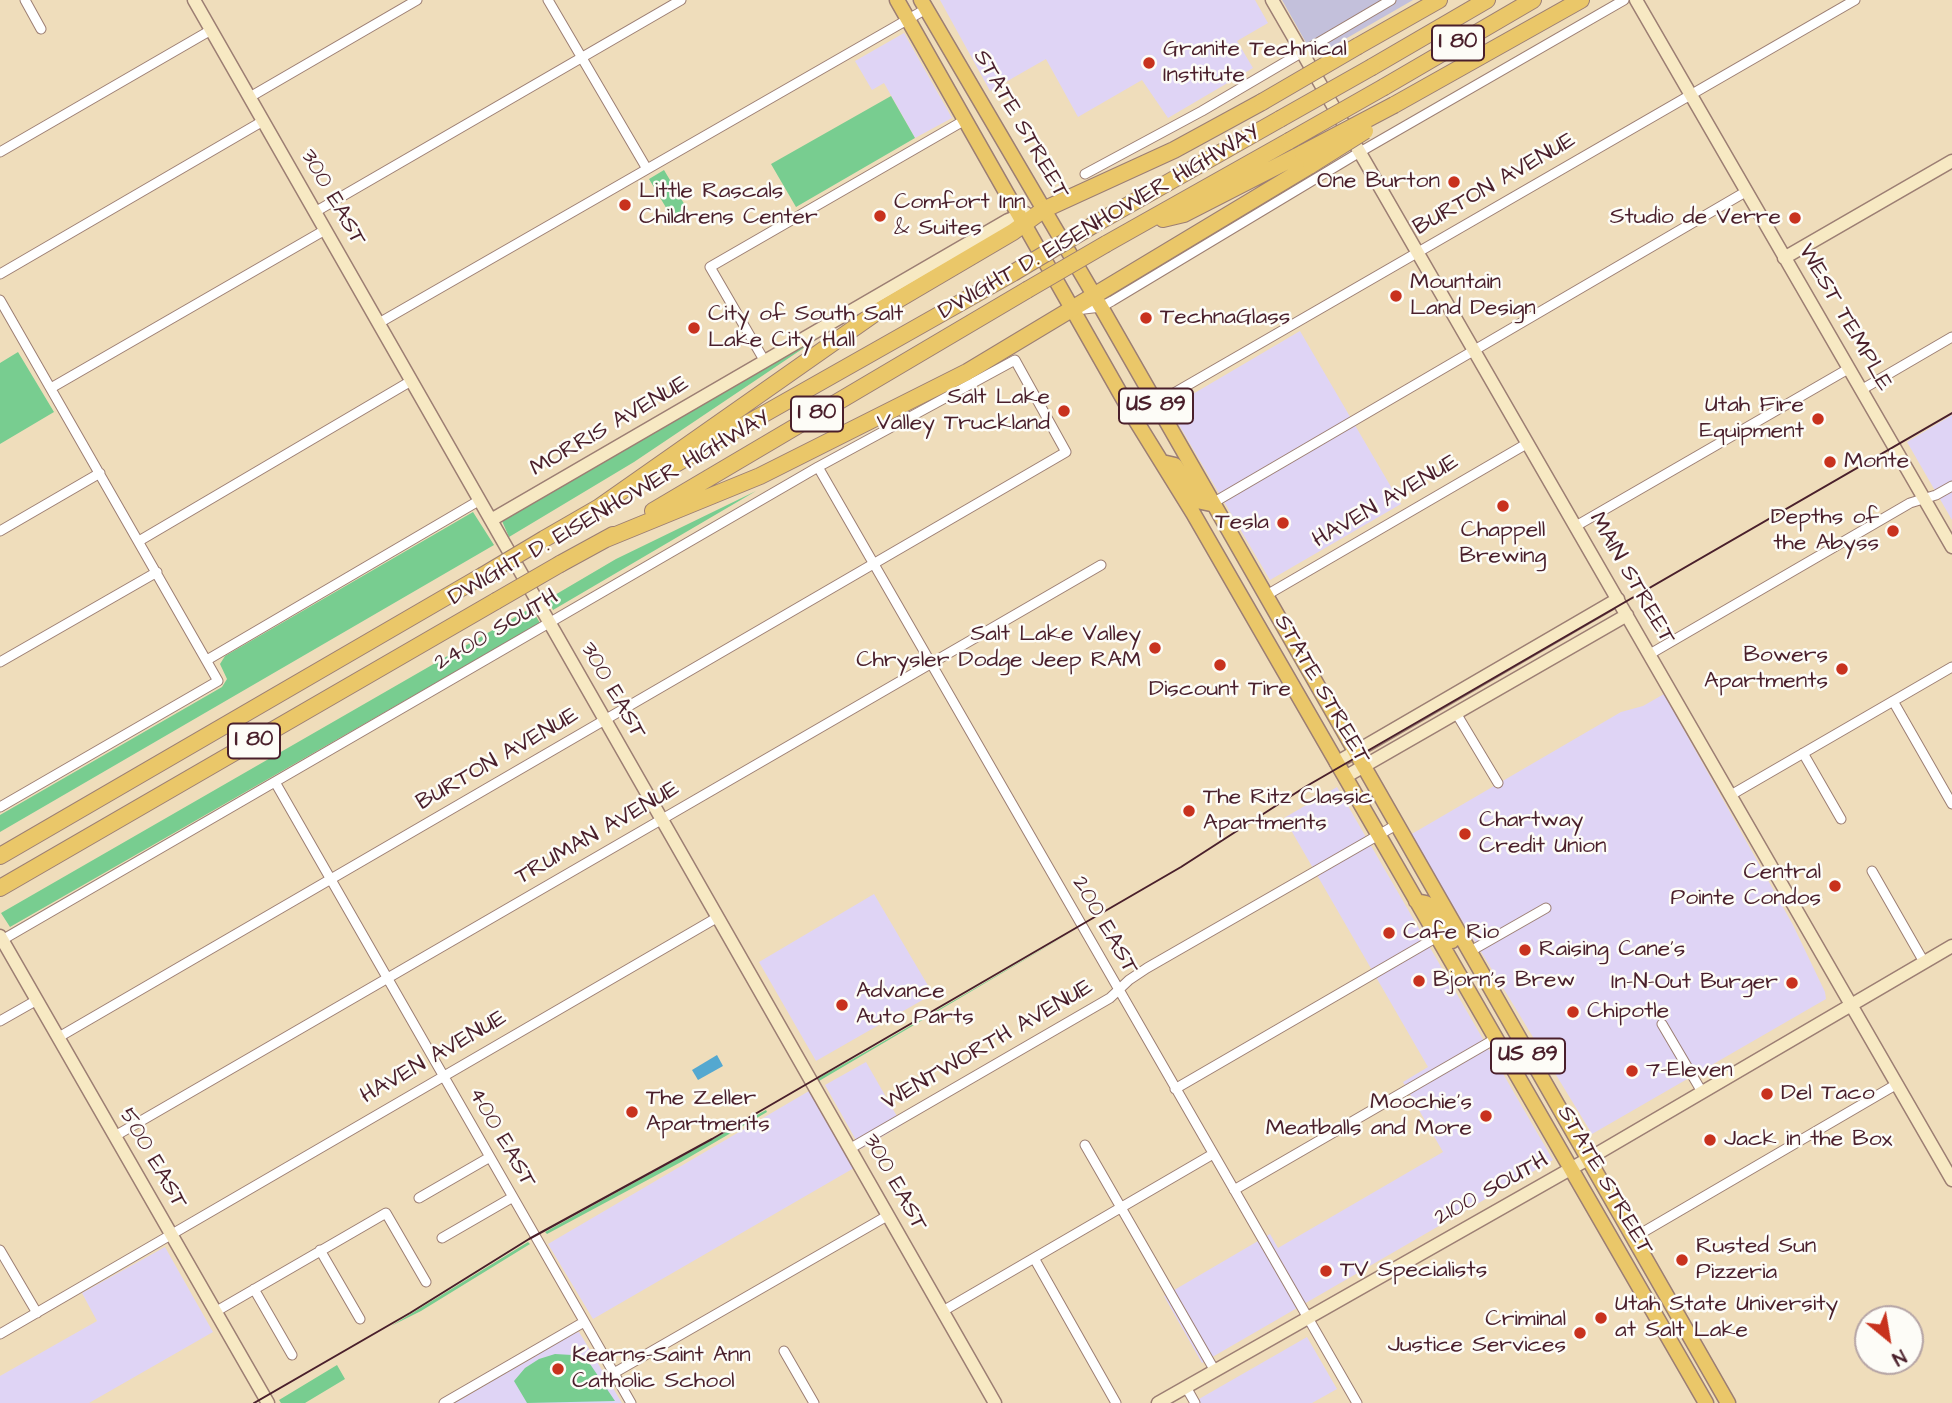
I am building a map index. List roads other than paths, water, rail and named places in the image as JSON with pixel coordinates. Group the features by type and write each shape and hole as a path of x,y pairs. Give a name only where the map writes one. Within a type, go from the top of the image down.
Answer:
{"highway":[{"path":"595,510 877,312 1021,219 1174,149 1262,102 1439,0"},
{"name":"DWIGHT D. EISENHOWER HIGHWAY","path":"0,856 544,539 1487,0"},
{"name":"DWIGHT D. EISENHOWER HIGHWAY","path":"6,885 606,539 1106,244 1533,0"},
{"path":"606,539 760,476 967,372 1073,310 1098,302 1307,159 1581,0"},
{"path":"1144,223 1184,214 1307,159"}],"main road":[{"name":"STATE STREET","path":"897,0 1073,310 1193,513 1706,1403"},
{"name":"STATE STREET","path":"924,4 1098,302 1728,1403"},
{"path":"1161,462 1175,465 1198,501 1211,503"},
{"path":"1193,513 1209,517 1223,541 1232,540"},
{"path":"1416,901 1426,903 1433,910 1457,950 1469,952"}],"street":[{"path":"25,0 41,29"},
{"name":"300 EAST","path":"194,0 995,1403"},
{"path":"250,97 417,0"},
{"path":"548,0 647,169"},
{"path":"315,212 681,0"},
{"name":"MAIN STREET","path":"1272,0 1952,1180"},
{"path":"1085,173 1202,111 1391,0"},
{"path":"1098,302 1624,0"},
{"name":"WEST TEMPLE","path":"1636,0 1952,547"},
{"name":"BURTON AVENUE","path":"1155,404 1855,0"},
{"path":"379,323 908,19 924,4"},
{"path":"0,152 211,30"},
{"path":"764,359 710,267 965,120"},
{"path":"0,274 263,121"},
{"path":"1784,258 1952,161"},
{"path":"1211,503 1747,191"},
{"name":"MORRIS AVENUE","path":"491,520 764,359 1021,219"},
{"path":"51,388 325,230"},
{"path":"0,300 218,681 0,807"},
{"path":"1861,390 1952,337"},
{"name":"2400 SOUTH","path":"1,938 818,467 1015,360 1066,452"},
{"path":"1576,526 1848,369"},
{"path":"139,541 411,381"},
{"name":"HAVEN AVENUE","path":"1265,596 1528,443"},
{"name":"BURTON AVENUE","path":"59,1037 1066,452"},
{"name":"200 EAST","path":"818,467 1357,1403"},
{"path":"0,531 100,473"},
{"path":"1650,654 1910,503 1952,486"},
{"path":"207,660 480,500"},
{"name":"TRUMAN AVENUE","path":"115,1136 1101,565"},
{"path":"0,662 157,572"},
{"path":"1336,763 1618,599"},
{"path":"1345,777 1627,615"},
{"path":"1731,795 1952,667"},
{"path":"1893,701 1952,804"},
{"path":"1456,713 1498,783"},
{"path":"1803,753 1841,819"},
{"name":"400 EAST","path":"275,782 631,1403"},
{"name":"WENTWORTH AVENUE","path":"851,1148 1110,998 1138,974 1396,825"},
{"path":"1872,871 1924,962"},
{"path":"1469,952 1546,908"},
{"name":"HAVEN AVENUE","path":"0,1335 718,917"},
{"path":"1175,1088 1437,937"},
{"name":"500 EAST","path":"1,938 268,1403"},
{"name":"2100 SOUTH","path":"1158,1403 1571,1169 1952,946"},
{"path":"0,1021 37,1000"},
{"path":"1662,1024 1702,1092"},
{"path":"1234,1190 1495,1039"},
{"path":"1633,1238 1897,1084"},
{"path":"1085,1146 1215,1371"},
{"path":"943,1311 1213,1154"},
{"path":"419,1199 490,1157"},
{"path":"442,1238 513,1197"},
{"path":"215,1312 386,1213 426,1282"},
{"path":"614,1373 887,1216"},
{"path":"0,1250 37,1313"},
{"path":"320,1250 360,1319"},
{"path":"1034,1258 1116,1403"},
{"path":"254,1289 292,1355"},
{"path":"444,1403 584,1322"},
{"path":"784,1351 814,1403"},
{"path":"1186,1387 1195,1403"}],"water":[{"path":"717,1055 723,1066 698,1080 692,1070"}],"tram line":[{"path":"254,1403 410,1313 529,1239 712,1139 1181,867 1305,787 1952,413"}],"place":[{"name":"Granite Technical Institute","path":"1149,63"},
{"name":"One Burton","path":"1454,182"},
{"name":"Little Rascals Childrens Center","path":"625,205"},
{"name":"Comfort Inn & Suites","path":"880,216"},
{"name":"Studio de Verre","path":"1795,218"},
{"name":"Mountain Land Design","path":"1396,296"},
{"name":"TechnaGlass","path":"1146,318"},
{"name":"City of South Salt Lake City Hall","path":"694,328"},
{"name":"Salt Lake Valley Truckland","path":"1064,411"},
{"name":"Utah Fire Equipment","path":"1818,419"},
{"name":"Monte","path":"1830,462"},
{"name":"Chappell Brewing","path":"1503,506"},
{"name":"Tesla","path":"1283,523"},
{"name":"Depths of the Abyss","path":"1893,531"},
{"name":"Salt Lake Valley Chrysler Dodge Jeep RAM","path":"1155,648"},
{"name":"Discount Tire","path":"1220,665"},
{"name":"Bowers Apartments","path":"1842,669"},
{"name":"The Ritz Classic Apartments","path":"1189,811"},
{"name":"Chartway Credit Union","path":"1465,834"},
{"name":"Central Pointe Condos","path":"1835,886"},
{"name":"Cafe Rio","path":"1389,933"},
{"name":"Raising Cane's","path":"1525,950"},
{"name":"Bjorn's Brew","path":"1419,981"},
{"name":"In-N-Out Burger","path":"1792,983"},
{"name":"Advance Auto Parts","path":"842,1005"},
{"name":"Chipotle","path":"1573,1012"},
{"name":"7-Eleven","path":"1632,1071"},
{"name":"Del Taco","path":"1767,1094"},
{"name":"The Zeller Apartments","path":"632,1112"},
{"name":"Moochie's Meatballs and More","path":"1486,1116"},
{"name":"Jack in the Box","path":"1710,1140"},
{"name":"Rusted Sun Pizzeria","path":"1682,1260"},
{"name":"TV Specialists","path":"1326,1271"},
{"name":"Utah State University at Salt Lake","path":"1601,1318"},
{"name":"Criminal Justice Services","path":"1580,1333"},
{"name":"Kearns-Saint Ann Catholic School","path":"558,1369"}]}
